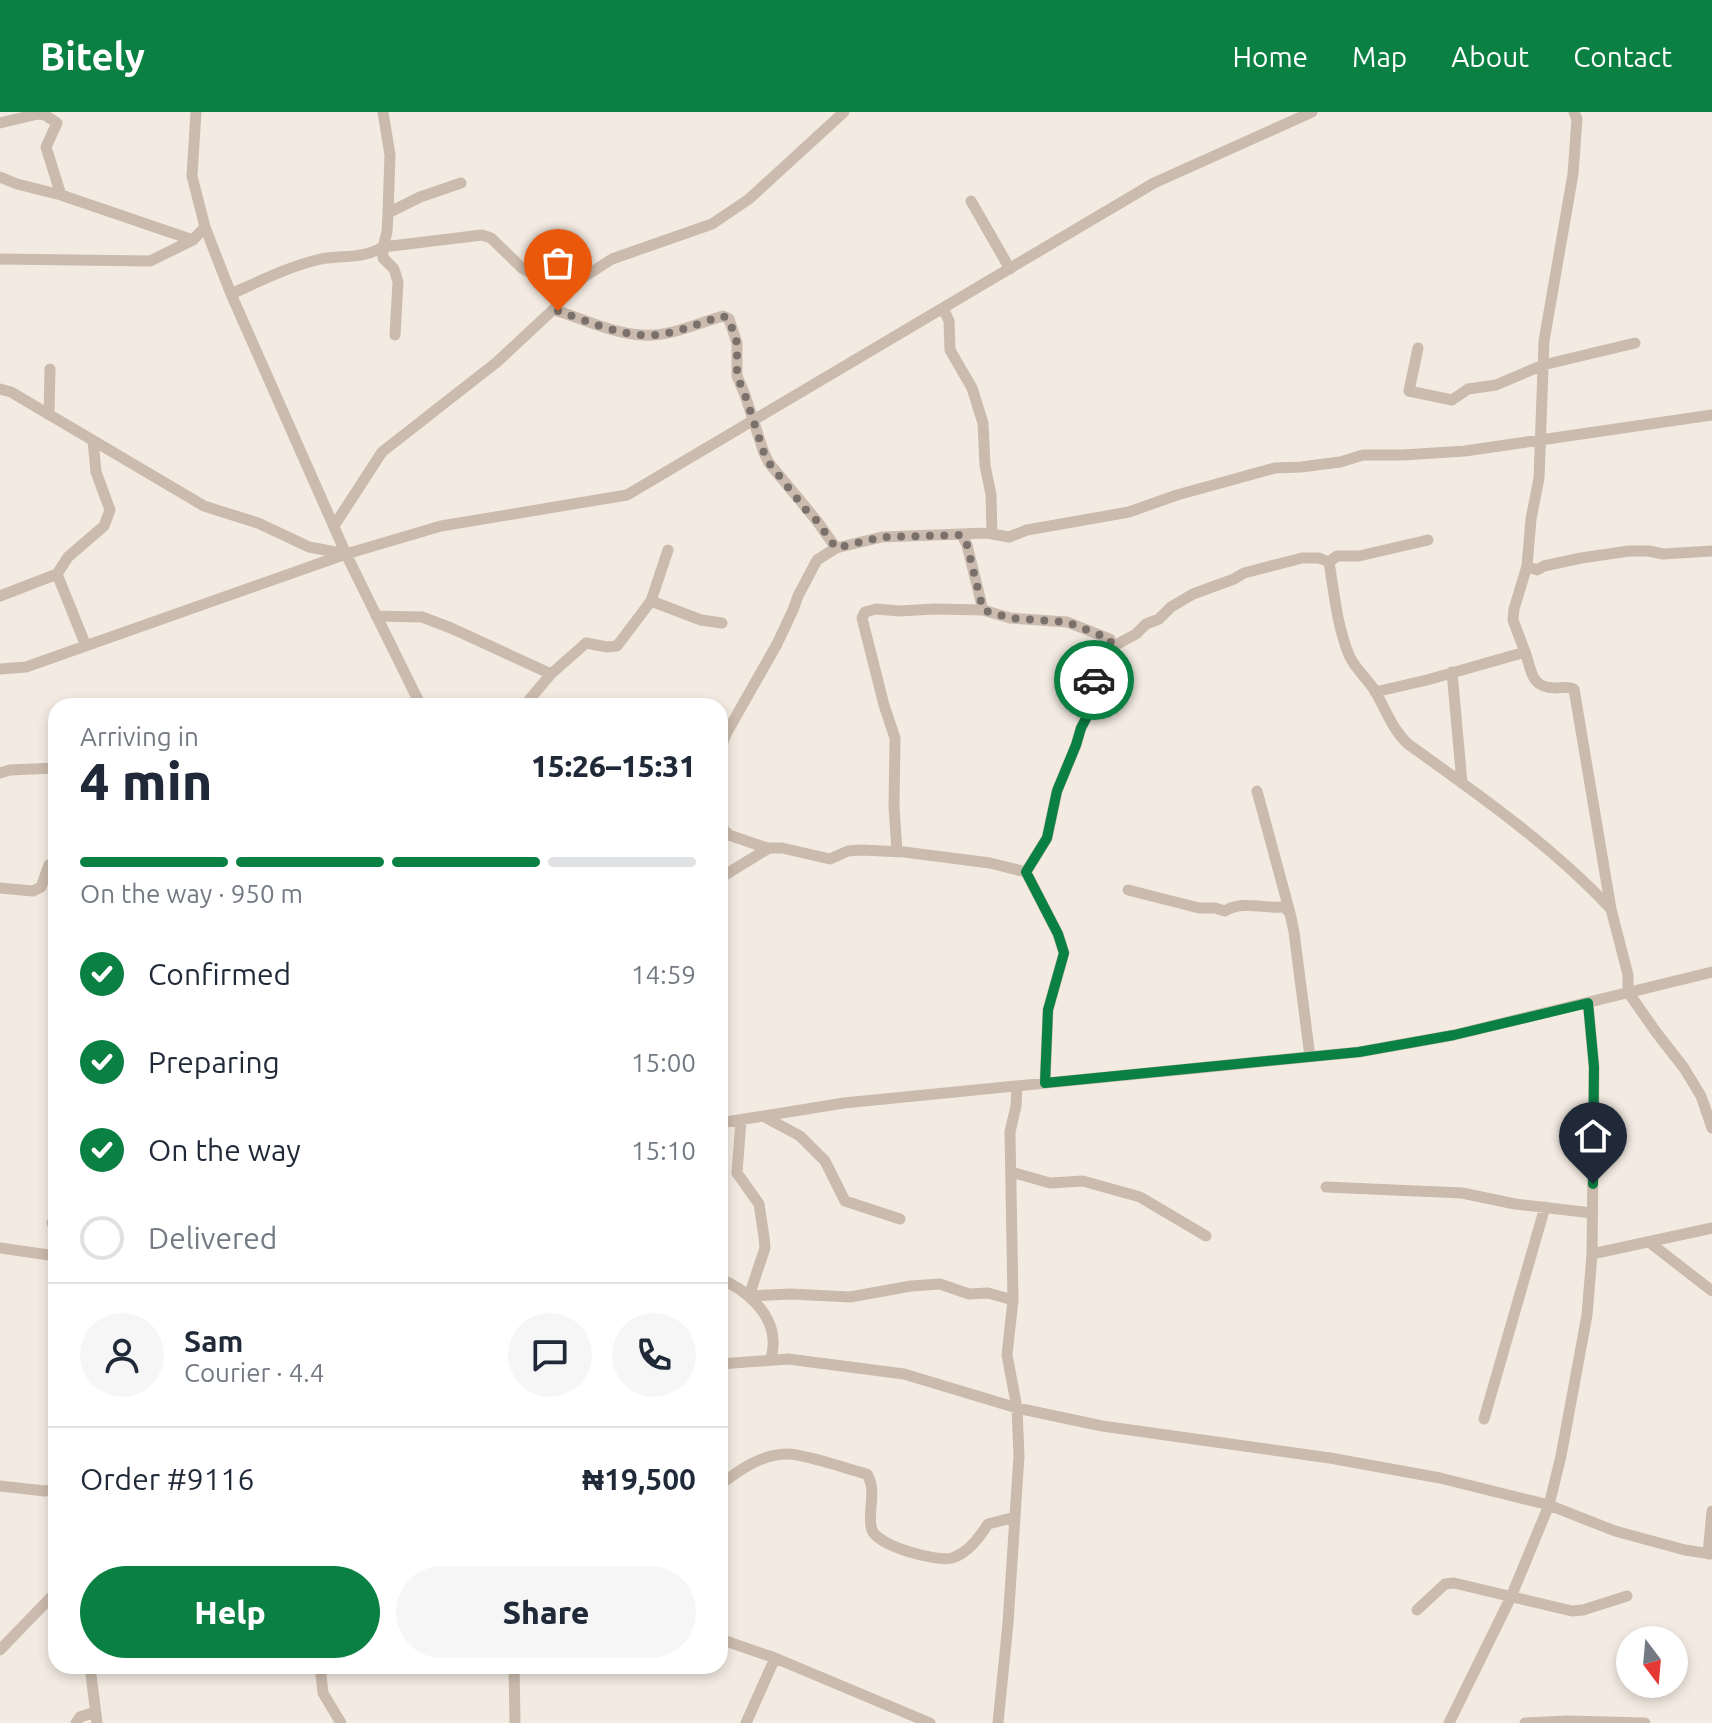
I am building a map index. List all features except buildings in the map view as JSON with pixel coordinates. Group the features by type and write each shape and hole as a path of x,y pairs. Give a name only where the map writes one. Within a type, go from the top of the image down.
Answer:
{"street":[{"path":"196,112 192,176 205,227 231,294 346,554 417,698"},
{"path":"383,112 390,155 383,258 394,269 398,282 395,335"},
{"path":"334,526 382,452 497,362 556,307 567,288 612,259 712,224 749,199 844,112"},
{"path":"0,669 26,667 346,554 441,526 627,495 1154,183 1312,112"},
{"path":"1574,112 1577,119 1573,174 1544,341 1539,478 1527,566 1513,620 1538,685 1574,689 1611,909 1628,975 1628,992 1684,1068 1701,1096 1712,1128"},
{"path":"0,123 38,113 57,123 46,147 61,195"},
{"path":"0,177 193,240"},
{"path":"388,213 420,197 461,183"},
{"path":"971,201 1010,269"},
{"path":"0,259 150,261 193,240 205,227"},
{"path":"231,294 290,268 322,259 372,254 383,247 482,235 491,238 523,269 567,288"},
{"path":"556,307 558,311 570,315 644,335 668,332 723,316 729,319 737,343 737,376 764,453 836,548"},
{"path":"943,308 949,321 950,350 972,388 983,423 992,534"},
{"path":"1418,348 1409,391 1452,400 1468,389 1496,385 1543,365 1635,343"},
{"path":"49,415 50,369"},
{"path":"0,389 11,392 204,506 258,523 309,547 346,554"},
{"path":"728,730 777,644 817,560 836,548 882,537 992,534 1009,537 1027,530 1110,517 1275,468 1340,462 1363,455 1465,451 1712,415"},
{"path":"0,596 57,574 68,557 104,526 110,510 96,472 93,441"},
{"path":"962,535 983,610"},
{"path":"1329,562 1337,556 1359,556 1428,540"},
{"path":"531,698 551,674 586,643 617,646 651,601 668,550"},
{"path":"1527,566 1537,570 1581,558 1629,551 1663,554 1712,551"},
{"path":"1026,872 1047,838 1057,791 1092,707 1092,685 1112,647 1193,594 1244,573 1302,558 1319,558 1329,562"},
{"path":"1329,562 1349,654 1375,692 1397,734 1567,864 1611,909"},
{"path":"57,574 86,646"},
{"path":"651,601 701,620 722,623"},
{"path":"897,852 895,738 862,618 865,612 876,609 983,610 1010,618 1067,622 1110,639 1112,647"},
{"path":"376,616 422,617 551,674"},
{"path":"1375,692 1525,652"},
{"path":"1452,672 1462,783"},
{"path":"0,773 48,768"},
{"path":"1257,791 1290,913 1310,1057"},
{"path":"728,834 769,848 830,859 848,851 897,852 990,863 1026,872 1058,934 1064,953 1048,1010 1045,1083"},
{"path":"728,873 769,848"},
{"path":"0,888 33,891 41,887 48,868"},
{"path":"1128,890 1199,908 1225,911 1242,905 1284,907 1290,913"},
{"path":"728,1122 844,1103 1359,1052 1454,1035 1712,972"},
{"path":"1449,1723 1511,1597 1549,1505 1561,1456 1587,1315 1592,1254 1594,1067 1588,1003"},
{"path":"998,1723 1019,1456 1017,1408 1007,1355 1013,1300 1010,1132 1017,1086"},
{"path":"762,1116 800,1136 825,1161 845,1201 900,1219"},
{"path":"741,1120 737,1173 759,1204 765,1248 749,1296"},
{"path":"1011,1172 1050,1183 1083,1181 1140,1197 1206,1236"},
{"path":"1326,1187 1462,1193 1515,1204 1592,1213"},
{"path":"1484,1419 1545,1207"},
{"path":"1592,1254 1712,1228"},
{"path":"1649,1242 1712,1291"},
{"path":"0,1248 48,1255"},
{"path":"728,1284 749,1296 765,1316 774,1342 771,1359"},
{"path":"749,1296 791,1294 850,1297 940,1284 969,1294 988,1293 1013,1300"},
{"path":"728,1363 788,1359 904,1374 1017,1408 1102,1426 1330,1458 1440,1478 1549,1505 1615,1531 1710,1554 1712,1511"},
{"path":"728,1478 761,1459 791,1453 867,1474 872,1486 874,1533 899,1549 937,1560 964,1552 988,1524 1015,1517"},
{"path":"0,1486 48,1490"},
{"path":"1417,1610 1450,1583 1572,1611 1627,1596"},
{"path":"0,1650 48,1600"},
{"path":"728,1642 775,1658 930,1723"},
{"path":"746,1723 775,1658"},
{"path":"76,1723 80,1717 96,1718 91,1674"},
{"path":"321,1674 323,1693 341,1723"},
{"path":"514,1674 515,1723"},
{"path":"1525,1723 1645,1723"}],"way so far":[{"path":"558,311 644,335 668,332 723,316 729,319 737,343 737,376 764,453 836,548 882,537 962,535 983,610 1010,618 1067,622 1110,639 1112,647 1094,680"}],"route":[{"path":"1094,680 1092,707 1057,791 1047,838 1026,872 1058,934 1064,953 1048,1010 1045,1083 1359,1052 1454,1035 1588,1003 1594,1067 1593,1184"}]}
